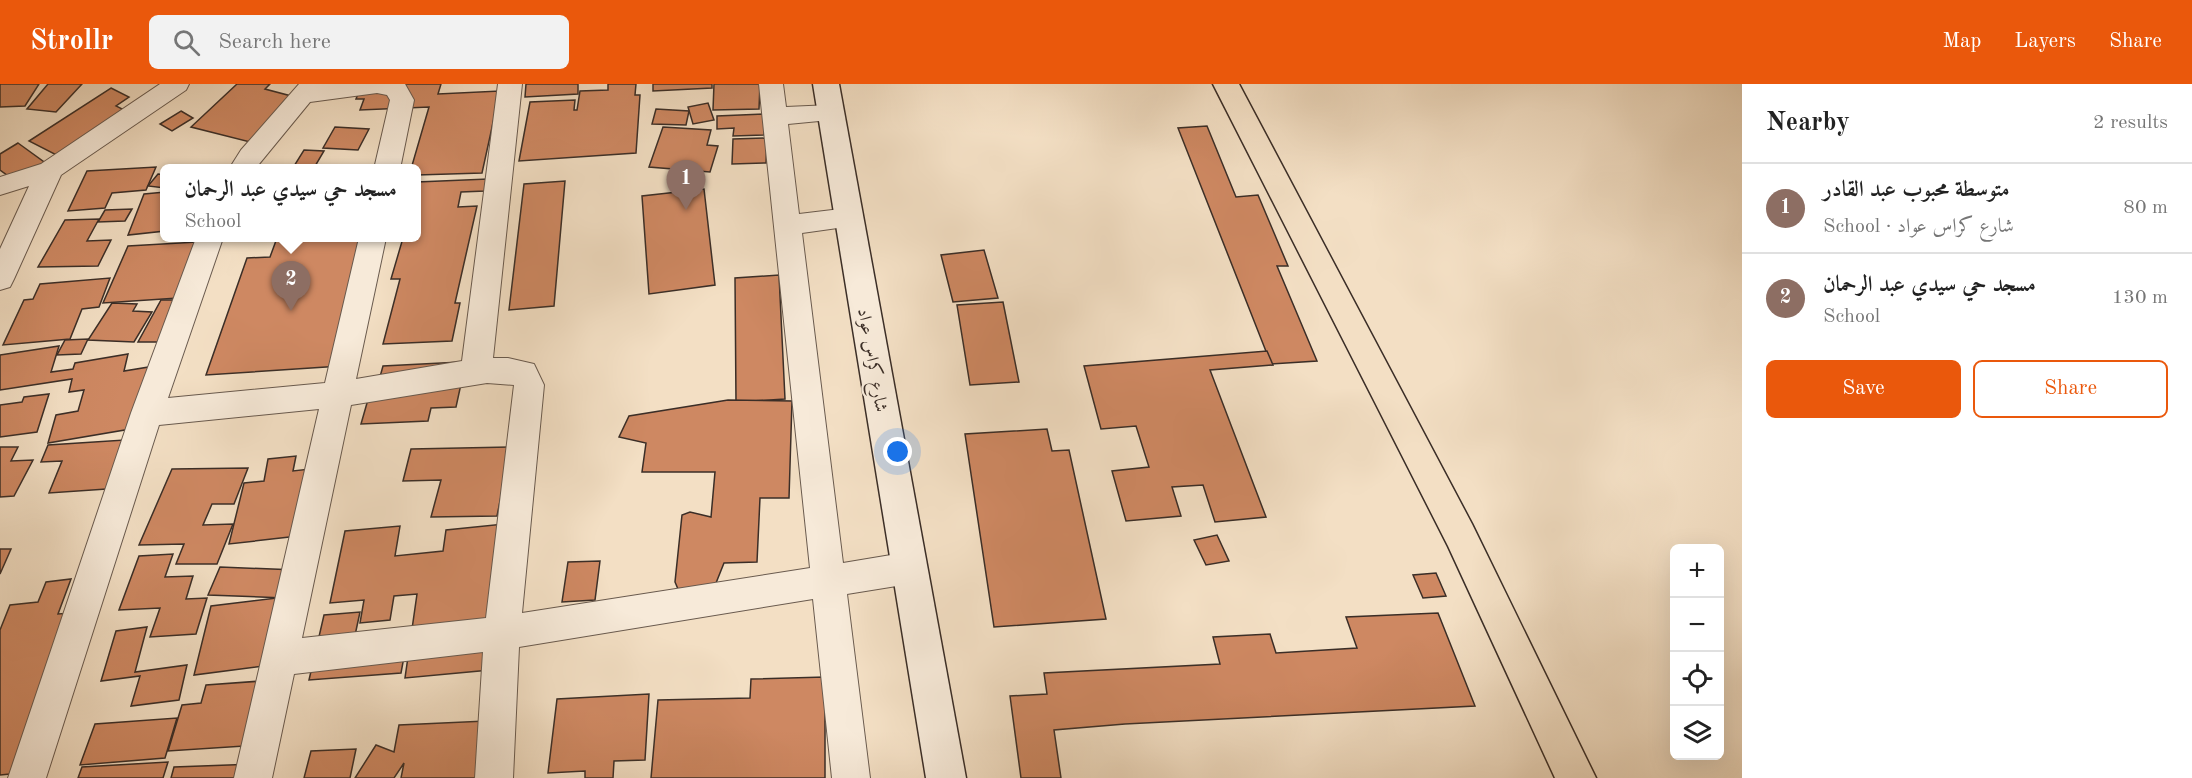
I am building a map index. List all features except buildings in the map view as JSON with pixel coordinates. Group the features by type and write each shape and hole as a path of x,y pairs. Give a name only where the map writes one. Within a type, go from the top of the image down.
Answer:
{"main road":[{"path":"1226,84 1460,535 1576,778"}],"street":[{"path":"0,186 50,170 177,84"},
{"path":"245,164 307,90 378,84 396,89 402,100 388,164"},
{"path":"476,372 510,84"},
{"path":"771,84 851,778"},
{"path":"775,116 828,99"},
{"name":"شارع كراس عواد","path":"828,99 946,778"},
{"path":"0,279 50,170"},
{"path":"787,225 849,218"},
{"path":"27,778 147,413 207,242"},
{"path":"253,778 371,242"},
{"path":"147,413 338,394 476,372 514,369 523,373 529,385 502,633 494,778"},
{"path":"280,658 502,633 909,568"}],"place":[{"name":"متوسطة محبوب عبد القادر","path":"686,210"},
{"name":"مسجد حي سيدي عبد الرحمان","path":"291,311"}]}
